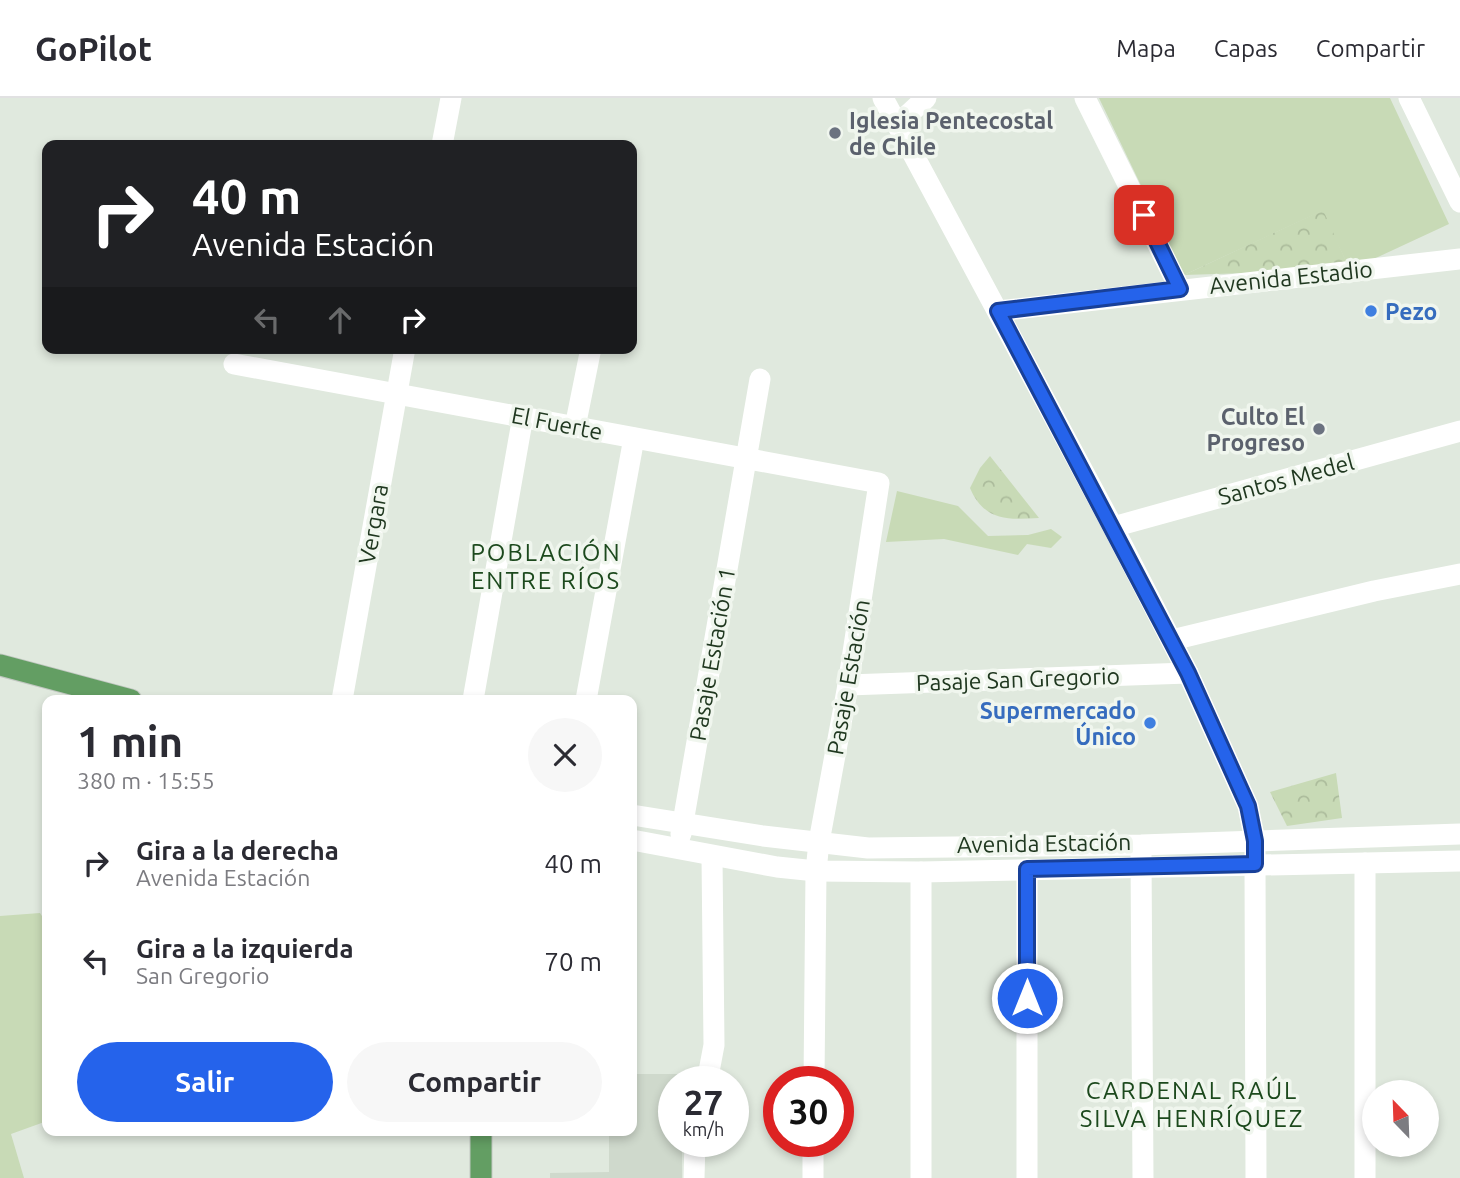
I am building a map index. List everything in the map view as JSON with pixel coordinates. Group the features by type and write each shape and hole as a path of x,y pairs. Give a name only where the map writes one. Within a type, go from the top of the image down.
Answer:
{"main road":[{"path":"0,665 112,695"},
{"path":"481,1136 481,1178"}],"street":[{"path":"443,140 451,98"},
{"path":"884,98 1113,527 1188,673 1248,806 1255,841 1256,1178"},
{"path":"897,125 926,98"},
{"path":"1085,98 1180,289"},
{"path":"1409,98 1460,202"},
{"name":"Avenida Estadio","path":"998,311 1460,259"},
{"name":"Vergara","path":"343,695 404,354"},
{"path":"575,426 590,354"},
{"name":"El Fuerte","path":"234,364 879,483"},
{"name":"Pasaje Estación 1","path":"680,850 682,822 761,379"},
{"path":"474,695 523,416"},
{"name":"Santos Medel","path":"1113,527 1460,430"},
{"path":"587,695 634,438"},
{"name":"Pasaje Estación","path":"814,1066 816,871 819,842 848,685 879,483"},
{"path":"1171,640 1374,591 1460,574"},
{"name":"Pasaje San Gregorio","path":"848,685 1188,673"},
{"name":"Avenida Estación","path":"637,816 763,836 868,848 1140,845 1460,834"},
{"name":"Avenida Estación","path":"637,841 712,857 816,871 921,872 1460,861"},
{"path":"1140,845 1143,1178"},
{"path":"710,1066 714,1045 712,857"},
{"path":"1365,863 1365,1178"},
{"path":"1027,869 1027,1178"},
{"path":"921,872 921,1178"},
{"path":"694,1178 695,1157"},
{"path":"813,1157 813,1178"}],"shaded area":[{"path":"637,1074 658,1074 658,1157 682,1157 682,1178 550,1178 550,1173 609,1172 609,1136 637,1136"}],"green space":[{"path":"1099,98 1390,98 1449,224 1350,270 1322,211 1184,275"},
{"path":"1323,210 1350,270 1184,275"},
{"path":"990,456 1039,518 1007,518 990,513 982,507 970,488 980,468"},
{"path":"897,491 958,506 988,536 1028,535 1051,529 1062,537 1051,548 1027,544 1018,555 944,539 886,542"},
{"path":"1336,773 1342,818 1287,826 1270,792"},
{"path":"40,913 42,916 42,1123 11,1134 24,1178 0,1178 0,916"}],"place":[{"name":"Iglesia Pentecostal de Chile","path":"835,133"},
{"name":"Pezo","path":"1371,311"},
{"name":"Culto El Progreso","path":"1319,429"},
{"name":"Supermercado Único","path":"1150,723"}],"district":[{"name":"POBLACIÓN ENTRE RÍOS","path":"546,566"},
{"name":"CARDENAL RAÚL SILVA HENRÍQUEZ","path":"1192,1104"}],"route":[{"path":"1027,998 1027,869 1255,864 1255,841 1248,806 1188,673 998,311 1180,289 1144,215"}]}
